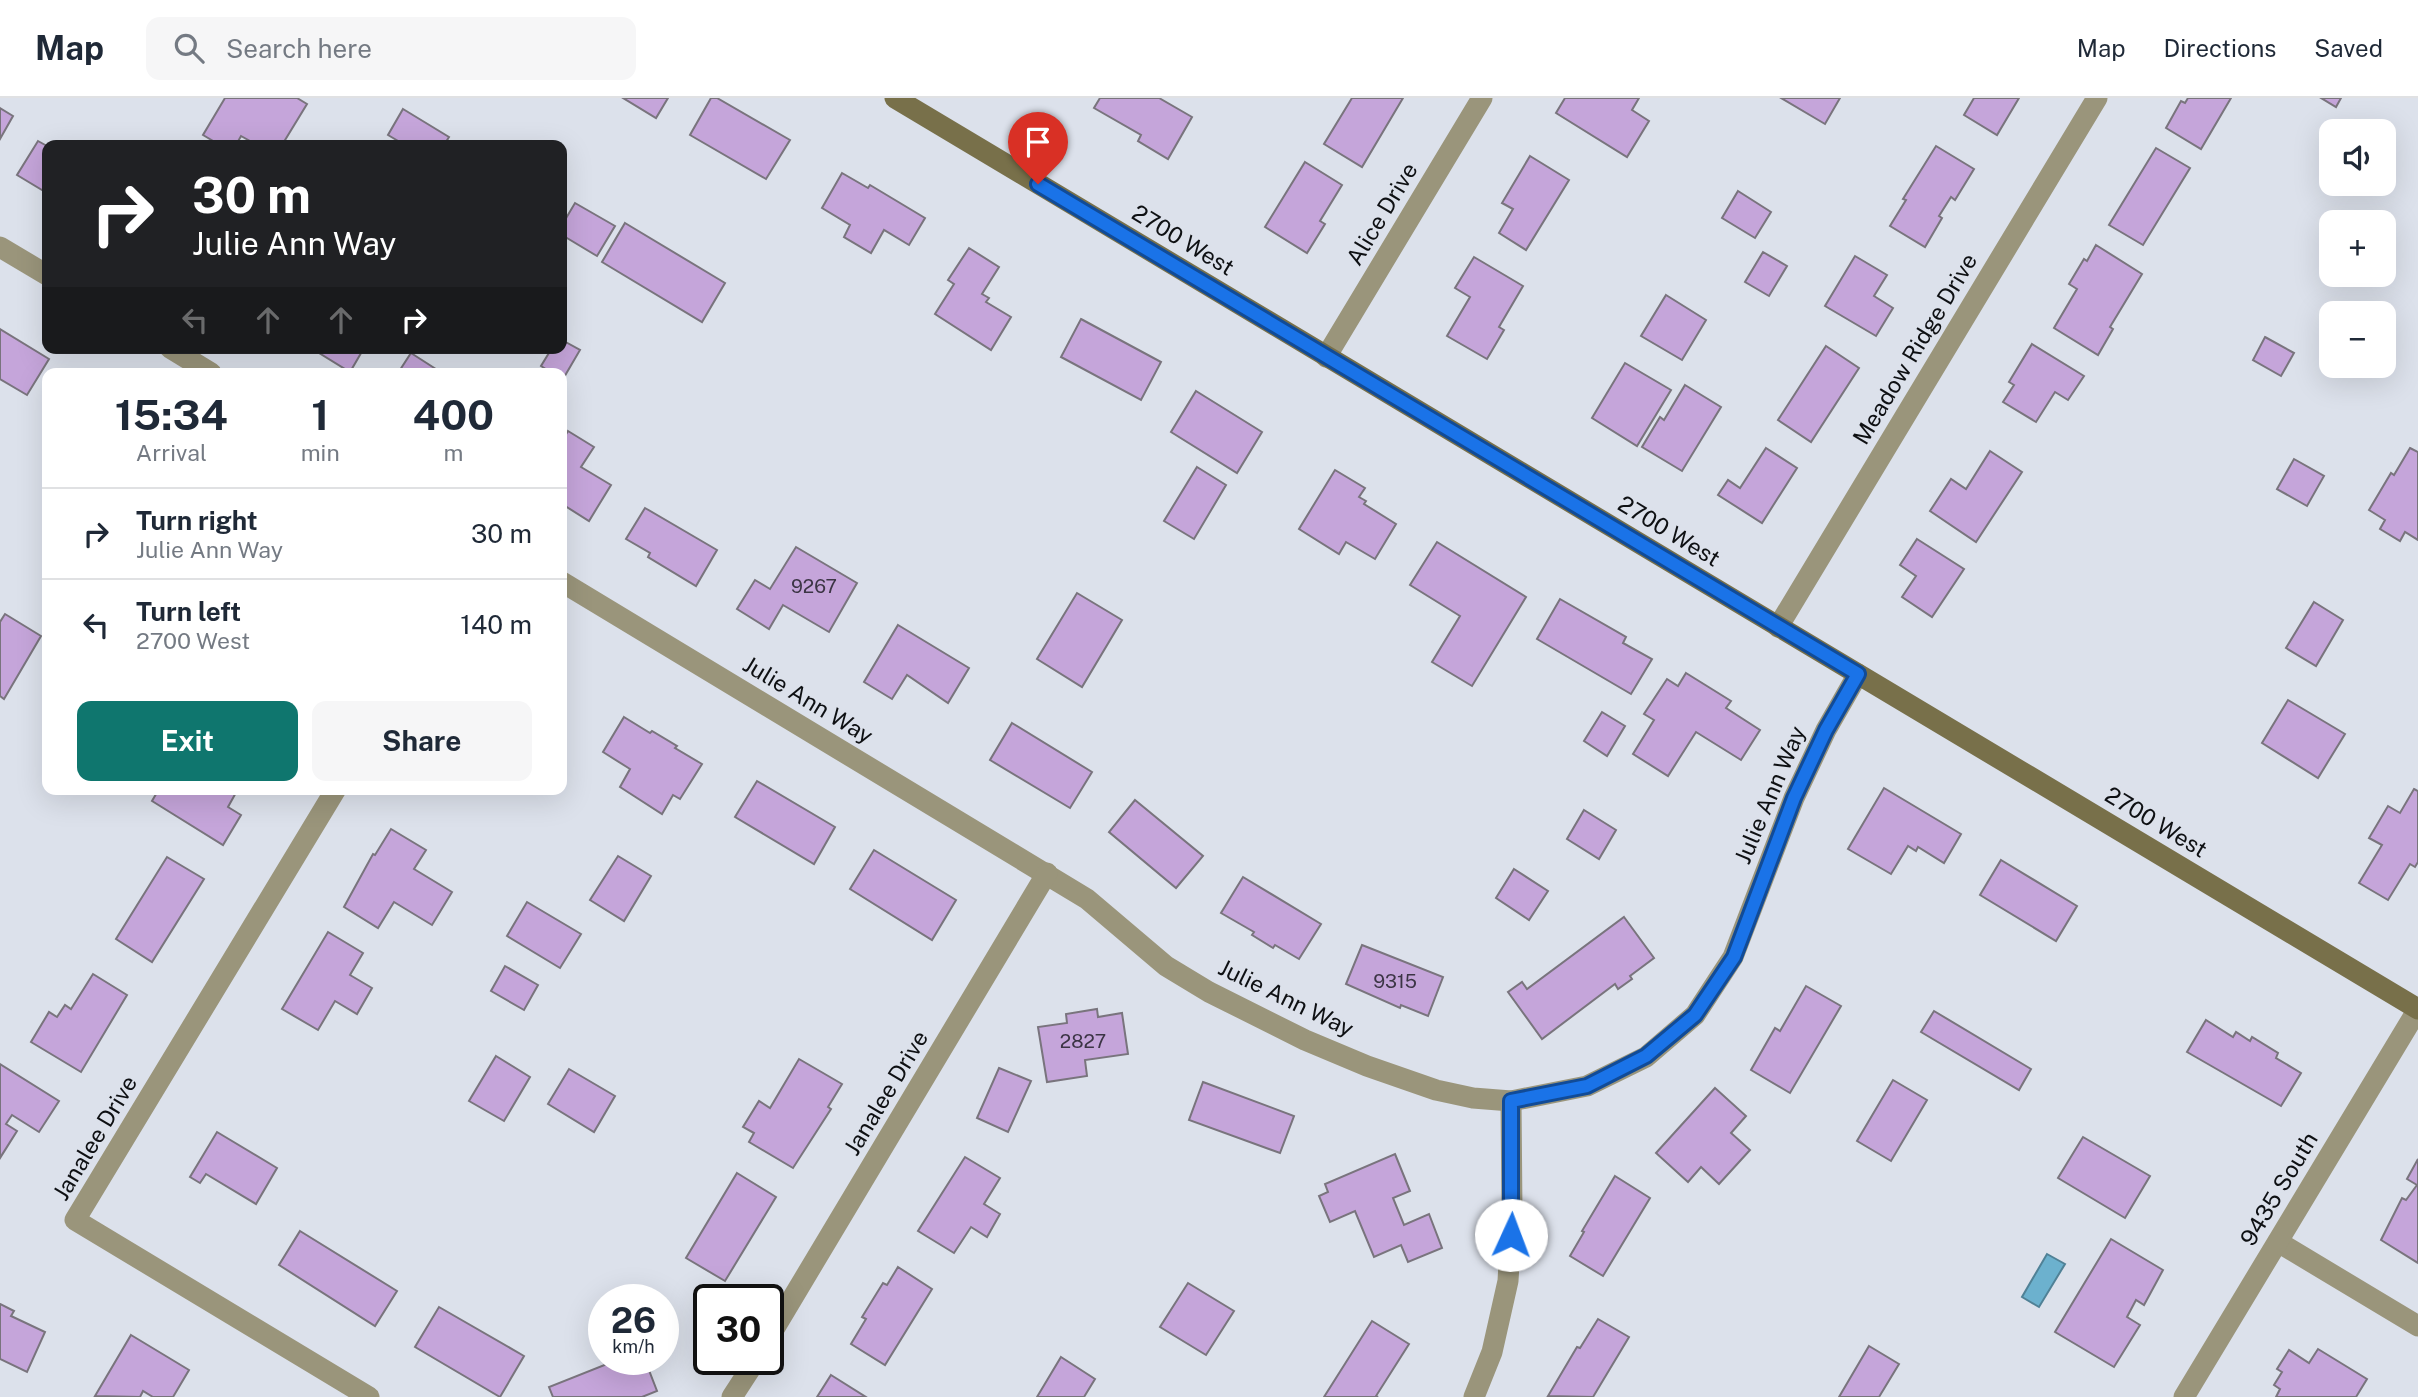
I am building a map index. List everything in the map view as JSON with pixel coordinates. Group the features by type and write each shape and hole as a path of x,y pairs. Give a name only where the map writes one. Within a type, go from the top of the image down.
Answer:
{"main road":[{"name":"2700 West","path":"895,98 2418,1009"}],"street":[{"name":"Alice Drive","path":"1326,357 1482,98"},
{"name":"Meadow Ridge Drive","path":"1778,627 2097,98"},
{"path":"0,247 42,272"},
{"path":"180,354 203,368"},
{"name":"Julie Ann Way","path":"567,585 1047,873 1087,899 1166,966 1254,1016 1367,1066 1436,1090 1473,1098 1511,1101 1587,1086 1646,1056 1695,1015 1734,957 1794,798 1826,730 1858,674"},
{"name":"Janalee Drive","path":"332,795 75,1220 369,1397"},
{"name":"Janalee Drive","path":"784,1312 1047,873"},
{"name":"9435 South","path":"2184,1397 2418,1009"},
{"path":"1474,1397 1492,1352 1508,1281 1512,1212 1511,1101"},
{"path":"2277,1242 2418,1326"},
{"path":"732,1397 746,1375"}],"water":[{"path":"2047,1254 2065,1264 2039,1307 2022,1297"}],"building":[{"path":"225,98 297,98 307,104 285,140 248,140 241,136 239,140 212,140 203,135"},
{"path":"623,98 668,98 656,118"},
{"path":"711,98 717,98 790,140 766,179 690,135"},
{"path":"1100,98 1159,98 1192,117 1168,159 1138,141 1141,135 1094,108"},
{"path":"1352,98 1403,98 1362,167 1324,144"},
{"path":"1565,98 1639,98 1632,110 1649,121 1627,157 1556,113"},
{"path":"1781,98 1840,98 1825,124"},
{"path":"1974,98 2019,98 1997,135 1964,115"},
{"path":"2188,98 2231,98 2201,149 2166,128 2181,101 2185,103"},
{"path":"2321,98 2341,98 2336,107"},
{"path":"0,108 13,116 0,139"},
{"path":"403,109 449,137 447,140 396,140 388,135"},
{"path":"38,141 42,143 42,190 17,175"},
{"path":"1936,146 1974,169 1955,200 1951,197 1939,216 1942,218 1925,247 1890,226 1906,200 1903,199"},
{"path":"2156,148 2190,168 2143,245 2109,225"},
{"path":"1530,156 1569,180 1526,250 1499,233 1513,209 1502,203"},
{"path":"1305,162 1342,185 1320,221 1325,224 1307,253 1265,227"},
{"path":"842,173 868,188 870,185 925,218 909,245 884,230 871,253 844,237 850,225 822,208"},
{"path":"1738,191 1771,212 1755,238 1722,218"},
{"path":"575,203 615,226 597,256 567,238 567,217"},
{"path":"625,223 725,283 702,322 602,262"},
{"path":"2096,245 2142,274 2110,327 2113,329 2098,355 2054,328 2077,289 2069,284"},
{"path":"969,248 999,267 982,294 989,298 986,302 1011,317 991,350 935,314 954,284 948,280"},
{"path":"1763,252 1787,266 1769,296 1745,282"},
{"path":"1855,256 1887,275 1874,296 1893,308 1876,336 1825,306"},
{"path":"1474,257 1523,286 1499,327 1504,330 1487,359 1447,336 1470,297 1455,288"},
{"path":"1666,295 1706,320 1682,360 1641,336"},
{"path":"1081,319 1161,362 1141,400 1061,357"},
{"path":"0,329 49,359 27,395 0,379"},
{"path":"2265,337 2294,353 2281,376 2253,360"},
{"path":"567,343 580,350 567,372 567,368 541,366 548,354 567,354"},
{"path":"2032,344 2084,376 2068,400 2055,392 2036,422 2003,402 2014,385 2009,382"},
{"path":"1826,346 1859,368 1811,442 1778,420"},
{"path":"321,354 360,354 352,368 344,368"},
{"path":"413,354 434,368 401,368"},
{"path":"1625,363 1671,390 1637,446 1592,418"},
{"path":"1685,385 1721,407 1682,471 1642,447 1660,417 1664,420"},
{"path":"1196,391 1262,432 1237,473 1171,432"},
{"path":"567,433 594,447 581,467 611,485 589,521 567,507"},
{"path":"1766,448 1797,468 1762,523 1718,495 1728,480 1740,488"},
{"path":"2410,448 2418,452 2418,540 2405,532 2400,541 2380,529 2385,520 2369,510"},
{"path":"1990,451 2022,472 1976,542 1930,511 1951,479 1966,489"},
{"path":"2294,459 2324,476 2307,506 2277,489"},
{"path":"1197,467 1226,485 1194,539 1164,521"},
{"path":"1335,470 1365,488 1359,497 1366,501 1364,504 1396,524 1375,559 1346,542 1339,554 1299,529"},
{"path":"645,508 717,550 696,586 648,557 650,553 626,539"},
{"path":"1917,539 1964,569 1932,617 1902,597 1916,576 1900,565"},
{"path":"1437,542 1526,597 1472,686 1432,662 1460,616 1410,585"},
{"path":"796,547 857,583 829,632 783,605 769,629 737,609 755,580 770,589"},
{"path":"1077,593 1122,620 1082,687 1037,659"},
{"path":"1560,599 1626,637 1623,643 1652,659 1631,694 1537,639"},
{"path":"2314,602 2343,620 2316,666 2286,648"},
{"path":"5,614 41,636 4,699 0,696 0,622"},
{"path":"898,625 969,668 948,703 907,675 892,699 864,682"},
{"path":"1686,673 1731,701 1726,708 1760,730 1741,760 1696,732 1668,776 1633,754 1654,720 1644,714 1667,679 1678,686"},
{"path":"2288,700 2345,734 2318,778 2262,743"},
{"path":"1602,712 1625,726 1607,756 1584,741"},
{"path":"624,717 677,746 675,748 702,764 680,799 673,795 662,814 620,787 630,769 603,752"},
{"path":"1012,723 1092,772 1070,808 990,760"},
{"path":"757,781 835,827 814,864 735,817"},
{"path":"1884,788 1961,834 1944,863 1918,847 1916,851 1908,846 1891,874 1848,849"},
{"path":"2414,789 2418,791 2418,862 2415,867 2410,864 2388,900 2359,883 2382,845 2369,838 2388,806 2400,813"},
{"path":"156,795 235,795 228,807 241,815 223,845 152,801"},
{"path":"1135,800 1203,856 1176,888 1109,832"},
{"path":"1584,810 1616,830 1599,859 1567,839"},
{"path":"391,829 426,850 414,869 452,892 432,925 394,902 378,928 344,907 373,854 375,855"},
{"path":"874,850 956,900 932,940 850,889"},
{"path":"618,856 651,876 624,921 590,900"},
{"path":"167,857 204,879 152,962 116,939"},
{"path":"2001,860 2077,906 2056,941 1980,895"},
{"path":"1514,869 1548,891 1529,920 1496,898"},
{"path":"1243,877 1321,924 1299,959 1275,945 1273,948 1252,935 1254,932 1221,913"},
{"path":"527,902 581,934 560,968 507,936"},
{"path":"1624,917 1654,958 1630,976 1632,979 1618,989 1615,984 1542,1039 1508,992 1522,982 1527,989"},
{"path":"328,932 363,953 350,975 372,988 357,1014 335,1001 318,1030 282,1009"},
{"path":"1362,945 1443,977 1428,1016 1401,1005 1400,1008 1346,984"},
{"path":"505,966 538,985 524,1010 491,991"},
{"path":"93,974 127,995 81,1072 31,1042 49,1012 57,1017 65,1005 71,1009"},
{"path":"1806,986 1841,1006 1790,1093 1751,1070 1775,1028 1780,1031"},
{"path":"1097,1009 1098,1017 1122,1013 1128,1054 1085,1060 1087,1076 1047,1082 1038,1027 1067,1023 1066,1014"},
{"path":"1934,1011 2031,1069 2019,1090 1921,1032"},
{"path":"2206,1020 2233,1037 2236,1032 2250,1041 2252,1037 2278,1053 2276,1058 2301,1073 2281,1106 2187,1052"},
{"path":"496,1056 530,1077 504,1121 469,1101"},
{"path":"799,1059 842,1084 828,1107 831,1109 793,1168 749,1142 754,1133 743,1127 759,1101 770,1108"},
{"path":"0,1064 59,1101 39,1132 12,1115 6,1124 17,1131 0,1158"},
{"path":"999,1068 1031,1081 1008,1132 977,1118"},
{"path":"569,1069 615,1096 594,1132 548,1104"},
{"path":"1893,1080 1927,1100 1891,1161 1857,1141"},
{"path":"1203,1082 1294,1116 1280,1153 1189,1120"},
{"path":"1715,1088 1746,1116 1731,1133 1750,1150 1719,1184 1701,1167 1688,1182 1656,1153"},
{"path":"217,1132 277,1168 256,1204 206,1174 200,1183 190,1177"},
{"path":"2083,1137 2150,1176 2125,1218 2058,1178"},
{"path":"1395,1154 1410,1191 1393,1198 1404,1225 1429,1214 1442,1248 1408,1262 1401,1245 1374,1257 1355,1211 1330,1222 1319,1196 1328,1192 1325,1184"},
{"path":"965,1157 1000,1178 984,1204 1000,1214 987,1237 971,1227 954,1253 918,1231"},
{"path":"2418,1159 2418,1263 2381,1240 2402,1198 2406,1200 2417,1185 2407,1179"},
{"path":"737,1173 776,1197 725,1281 686,1258"},
{"path":"1615,1176 1650,1198 1603,1276 1570,1256"},
{"path":"300,1231 397,1291 375,1326 279,1265"},
{"path":"2111,1239 2163,1270 2144,1305 2136,1300 2127,1317 2140,1325 2114,1367 2055,1332"},
{"path":"898,1267 932,1289 885,1365 851,1344 866,1319 862,1317 883,1283 887,1285"},
{"path":"1188,1283 1234,1311 1206,1355 1160,1327"},
{"path":"0,1304 14,1311 11,1316 45,1332 27,1372 0,1359"},
{"path":"439,1307 524,1356 500,1397 415,1347"},
{"path":"1598,1319 1629,1337 1593,1397 1548,1396 1577,1347 1580,1348"},
{"path":"1372,1321 1409,1344 1376,1396 1378,1397 1324,1397"},
{"path":"131,1335 189,1370 173,1397 153,1397 143,1391 140,1397 95,1396"},
{"path":"1869,1346 1899,1364 1879,1397 1839,1397"},
{"path":"2318,1349 2367,1379 2356,1397 2276,1397 2280,1389 2274,1385 2282,1372 2277,1369 2289,1350 2309,1363"},
{"path":"1061,1357 1095,1379 1084,1397 1037,1397"},
{"path":"588,1372 588,1375 651,1375 657,1391 642,1397 553,1397 549,1387"},
{"path":"831,1375 866,1397 817,1397"}],"route":[{"path":"1038,184 1858,674 1826,730 1794,798 1734,957 1695,1015 1646,1056 1587,1086 1511,1101 1511,1235"}]}
